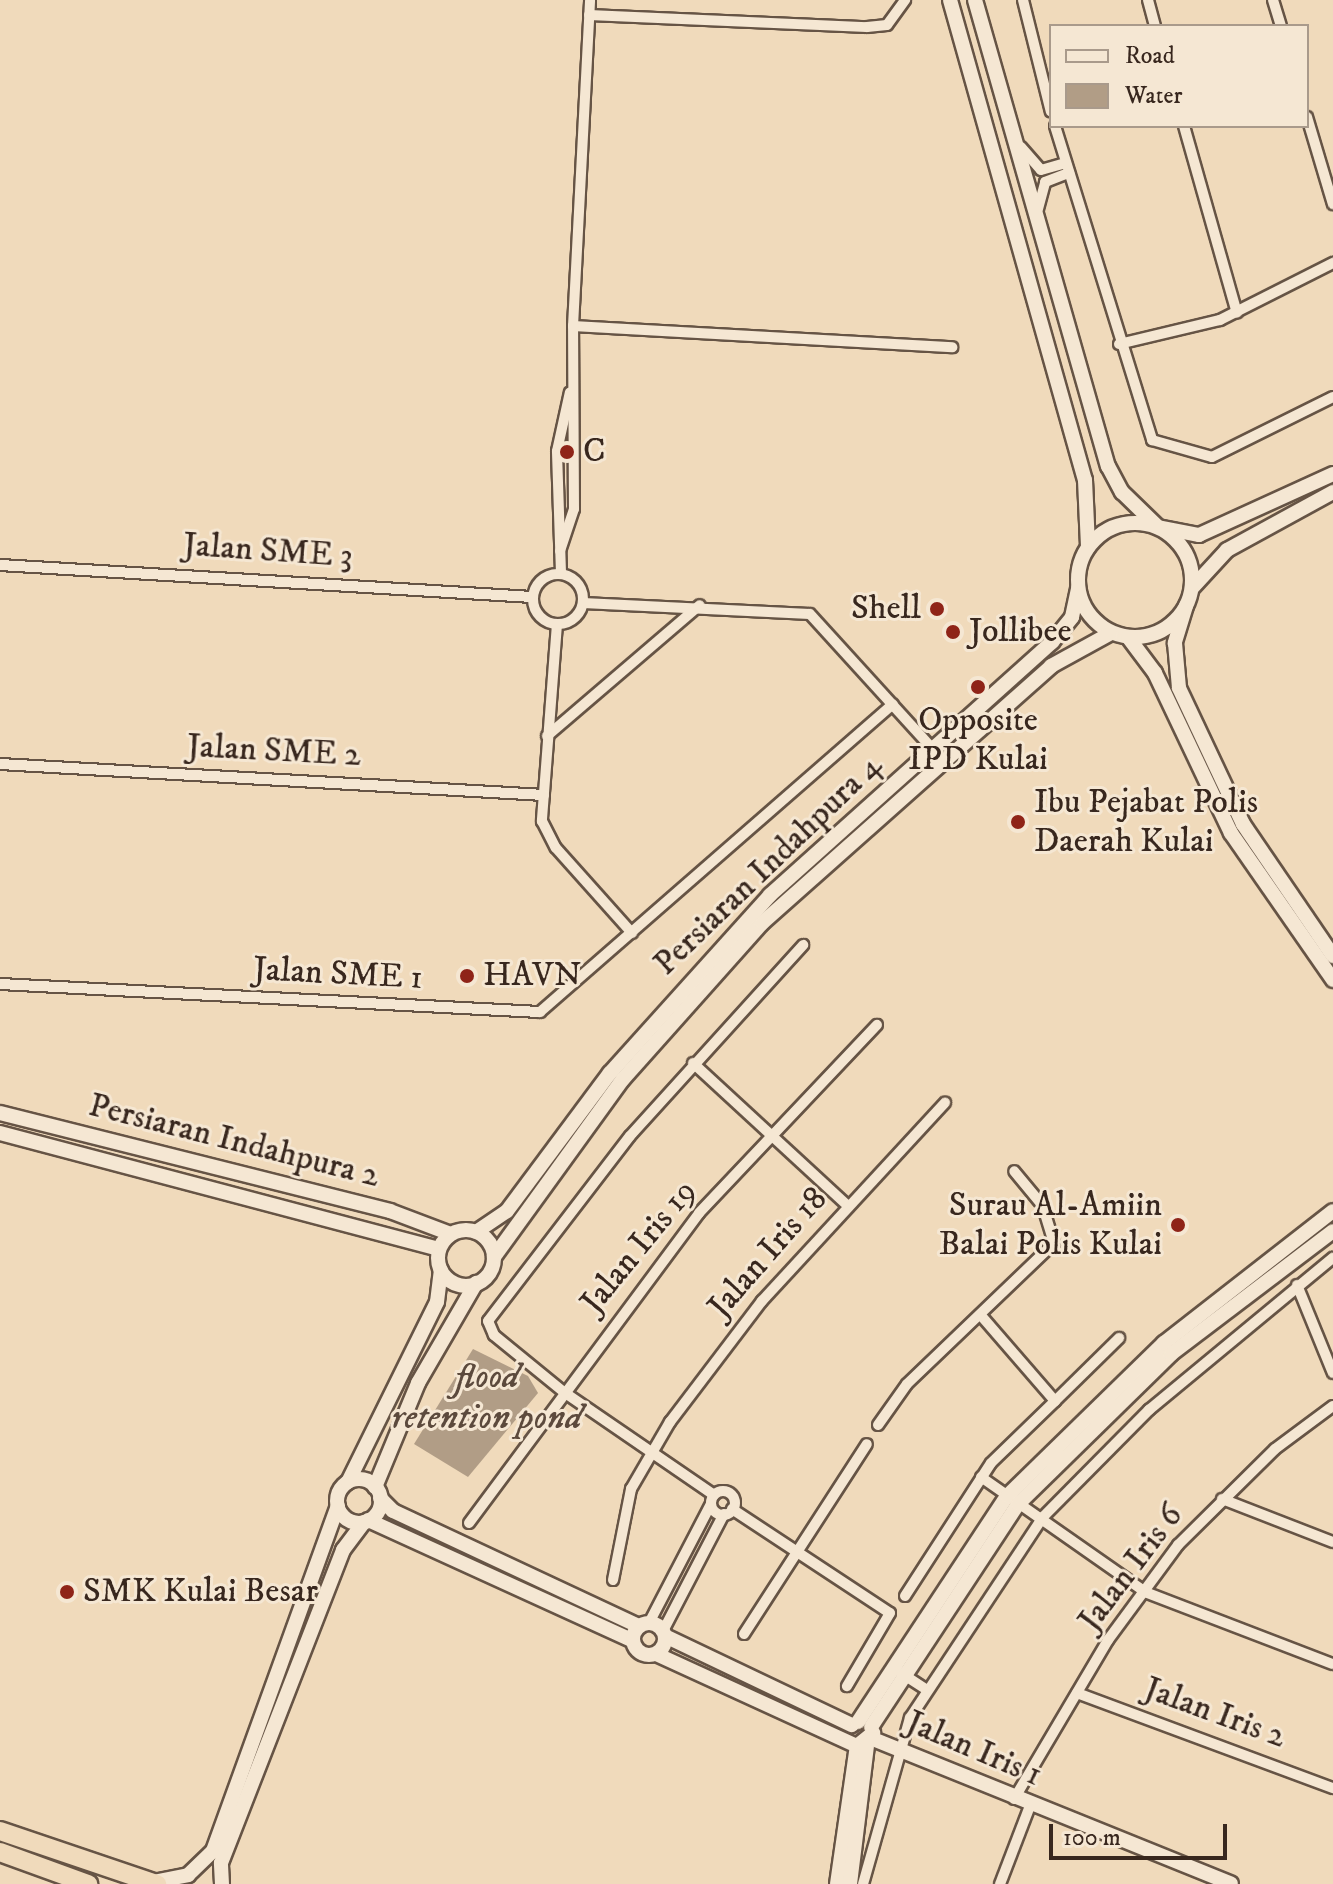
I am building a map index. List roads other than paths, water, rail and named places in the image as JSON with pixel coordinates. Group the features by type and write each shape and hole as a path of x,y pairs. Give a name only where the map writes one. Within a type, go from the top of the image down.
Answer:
{"highway":[{"path":"0,1831 155,1883"},
{"path":"0,1852 88,1884"}],"street":[{"path":"560,551 574,509 573,326 590,0"},
{"path":"589,15 867,27 887,25 905,0"},
{"path":"950,0 1085,480 1088,547 1078,588 1089,614 1111,633 1128,637 1162,631 1186,606"},
{"path":"975,0 1108,466 1158,527 1186,553 1191,591"},
{"path":"1023,0 1049,104"},
{"path":"1148,0 1154,24"},
{"path":"1273,0 1280,24"},
{"path":"1309,124 1333,204"},
{"path":"1010,128 1036,167 1068,168"},
{"path":"1056,128 1145,432 1212,457 1333,397"},
{"path":"1185,128 1237,313"},
{"path":"1038,223 1043,186 1068,168"},
{"path":"1119,344 1237,313 1333,263"},
{"path":"573,326 952,347"},
{"path":"561,573 557,451 571,390"},
{"path":"1088,547 1119,525 1158,527 1199,535 1221,530 1333,474"},
{"path":"1333,492 1227,550 1191,591 1175,643 1179,688 1243,824 1333,956"},
{"name":"Jalan SME 3","path":"0,565 532,597"},
{"path":"557,624 539,616 532,597 542,579 561,573 578,583 583,603"},
{"name":"Persiaran Indahpura 4","path":"476,1232 507,1211 690,978 778,887 1064,630 1078,588"},
{"path":"632,933 546,835 544,795 547,736 557,624 583,603 700,605 810,614 933,749"},
{"path":"547,736 700,605"},
{"name":"Persiaran Indahpura 4","path":"494,1257 623,1079 762,923 1051,666 1111,633"},
{"path":"1128,637 1155,673 1231,833 1333,980"},
{"name":"Jalan SME 1","path":"0,984 540,1012 893,704"},
{"name":"Jalan SME 2","path":"0,764 544,795"},
{"path":"803,945 693,1063 488,1321 494,1335 565,1393 728,1512 798,1552 890,1613 847,1686"},
{"name":"Jalan Iris 19","path":"469,1523 565,1393 617,1315 770,1133 877,1025"},
{"path":"693,1063 846,1204"},
{"name":"Jalan Iris 18","path":"613,1580 631,1489 650,1453 712,1363 846,1204 945,1103"},
{"name":"Persiaran Indahpura 2","path":"0,1113 390,1211 451,1234"},
{"name":"Persiaran Indahpura 2","path":"0,1133 439,1249"},
{"path":"878,1425 907,1384 983,1318 1054,1243 1043,1206 1014,1171"},
{"path":"861,1735 1013,1500 1164,1343 1333,1211"},
{"path":"1013,1500 1171,1354 1333,1231"},
{"path":"155,1883 188,1875 213,1851 338,1506 437,1302 441,1270 439,1249 451,1234 476,1232 494,1257 418,1383 366,1521 343,1550 221,1863 222,1884"},
{"path":"863,1884 906,1752 910,1718 926,1689 1043,1517 1149,1410 1333,1258"},
{"path":"441,1270 456,1284 476,1283"},
{"path":"1297,1285 1333,1373"},
{"path":"983,1318 1055,1401"},
{"path":"905,1596 981,1477 1119,1338"},
{"name":"Jalan Iris 6","path":"1014,1799 1077,1693 1145,1592 1222,1499 1333,1406"},
{"path":"744,1634 867,1444"},
{"path":"981,1477 1043,1517 1145,1592 1333,1664"},
{"path":"348,1482 378,1492 393,1511 641,1630"},
{"path":"656,1654 700,1561 728,1512 729,1493 712,1499 641,1630 641,1653 656,1654 861,1735"},
{"path":"1222,1499 1333,1542"},
{"path":"338,1506 346,1519 366,1521 641,1630 664,1634 861,1735"},
{"path":"899,1672 926,1689"},
{"name":"Jalan Iris 2","path":"1077,1693 1333,1788"},
{"name":"Jalan Iris 1","path":"861,1735 1030,1806 1231,1884"},
{"name":"Jalan Iris 1","path":"837,1884 861,1735"},
{"name":"Jalan Iris 1","path":"850,1884 861,1735"},
{"path":"1000,1884 1030,1806"}],"water":[{"name":"flood retention pond","path":"473,1349 528,1376 538,1393 468,1477 414,1444"}],"place":[{"name":"C","path":"567,452"},
{"name":"Shell","path":"937,609"},
{"name":"Jollibee","path":"953,632"},
{"name":"Opposite IPD Kulai","path":"978,687"},
{"name":"Ibu Pejabat Polis Daerah Kulai","path":"1018,822"},
{"name":"HAVN","path":"467,976"},
{"name":"Surau Al-Amiin Balai Polis Kulai","path":"1178,1225"},
{"name":"SMK Kulai Besar","path":"67,1592"}]}
